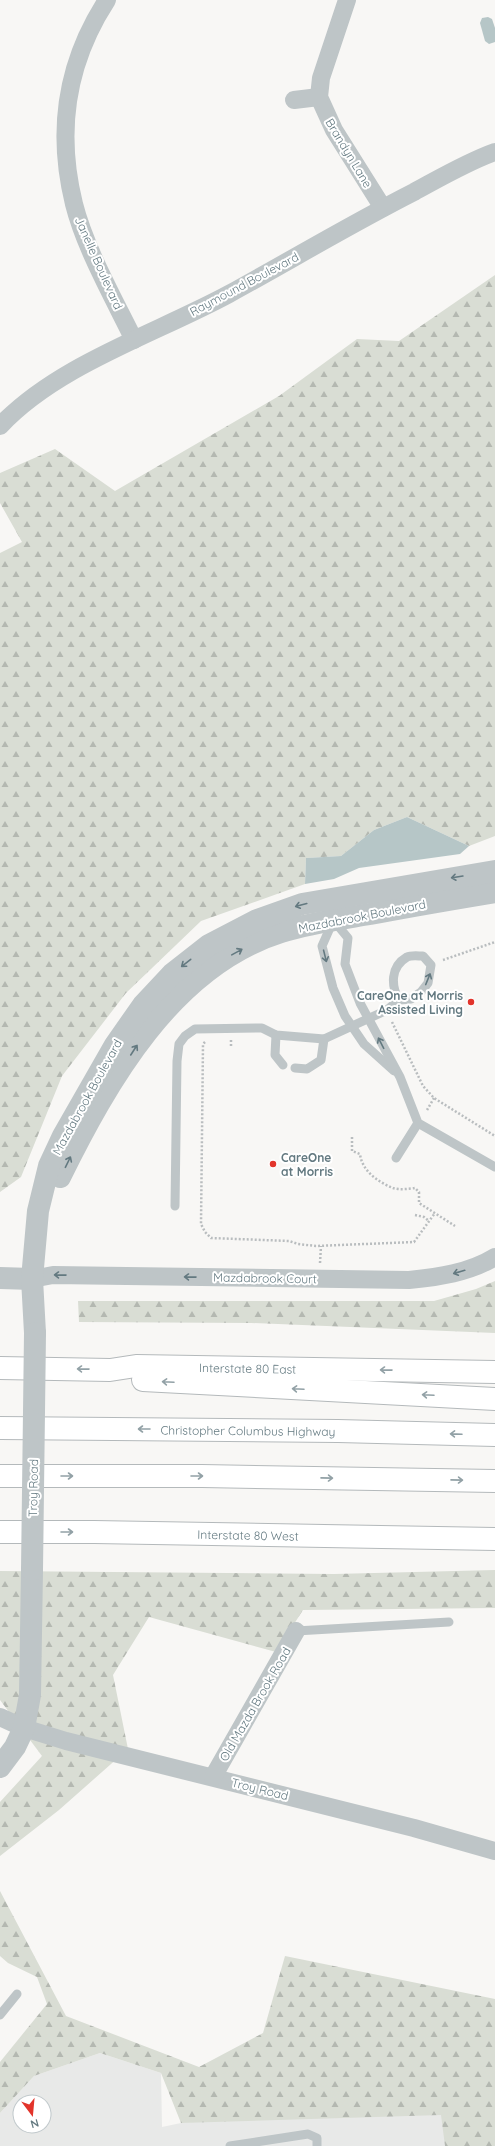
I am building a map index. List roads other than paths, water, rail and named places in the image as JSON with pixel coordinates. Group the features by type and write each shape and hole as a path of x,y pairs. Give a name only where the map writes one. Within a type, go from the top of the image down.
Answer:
{"highway":[{"name":"Interstate 80 East","path":"0,1368 110,1370 136,1366 495,1372"},
{"path":"110,1370 137,1380 495,1399"},
{"name":"Christopher Columbus Highway","path":"0,1428 338,1431 495,1435"},
{"path":"0,1476 202,1476 495,1481"},
{"path":"301,1536 495,1527"},
{"name":"Interstate 80 West","path":"0,1532 94,1532 495,1539"}],"street":[{"name":"Janelle Boulevard","path":"107,0 94,20 77,59 67,101 65,152 74,205 92,250 134,340"},
{"path":"294,100 319,97 321,78 347,0"},
{"name":"Brandyn Lane","path":"319,97 334,130 383,208"},
{"name":"Raymound Boulevard","path":"0,426 35,394 91,362 209,304 383,208 480,157 495,152"},
{"name":"Mazdabrook Boulevard","path":"32,1279 47,1216 60,1178 82,1133 142,1037 161,1013 176,998 213,966 235,953 331,910 495,871"},
{"name":"Mazdabrook Boulevard","path":"331,910 495,892"},
{"name":"Mazdabrook Court","path":"32,1279 53,1275 409,1280 441,1276 463,1271 495,1257"},
{"path":"0,1278 32,1279"},
{"name":"Troy Road","path":"24,1728 30,1695 35,1333 32,1279"},
{"name":"Old Mazda Brook Road","path":"213,1777 296,1631"},
{"name":"Troy Road","path":"0,1717 24,1728 66,1741 414,1828 495,1851"},
{"path":"0,1767 15,1747 24,1728"}],"lane":[{"path":"331,910 348,938 345,964 360,1003 400,1077 418,1123 495,1166"},
{"path":"331,910 322,946 333,988 351,1027 364,1044 400,1077"},
{"path":"176,1206 177,1061 179,1044 185,1036 195,1029 262,1028 276,1035 324,1039 387,1010 399,1000 411,999 421,992 428,983 431,965 423,956 408,957 398,966 392,978 394,991 399,1000"},
{"path":"276,1035 275,1055 283,1065"},
{"path":"295,1068 307,1069 321,1060 324,1039"},
{"path":"396,1158 418,1123"},
{"path":"296,1631 449,1622"},
{"path":"0,2015 17,1994"},
{"path":"230,2146 308,2134 317,2138 317,2146"}],"place":[{"name":"CareOne at Morris Assisted Living","path":"471,1002"},
{"name":"CareOne at Morris","path":"273,1164"}]}
